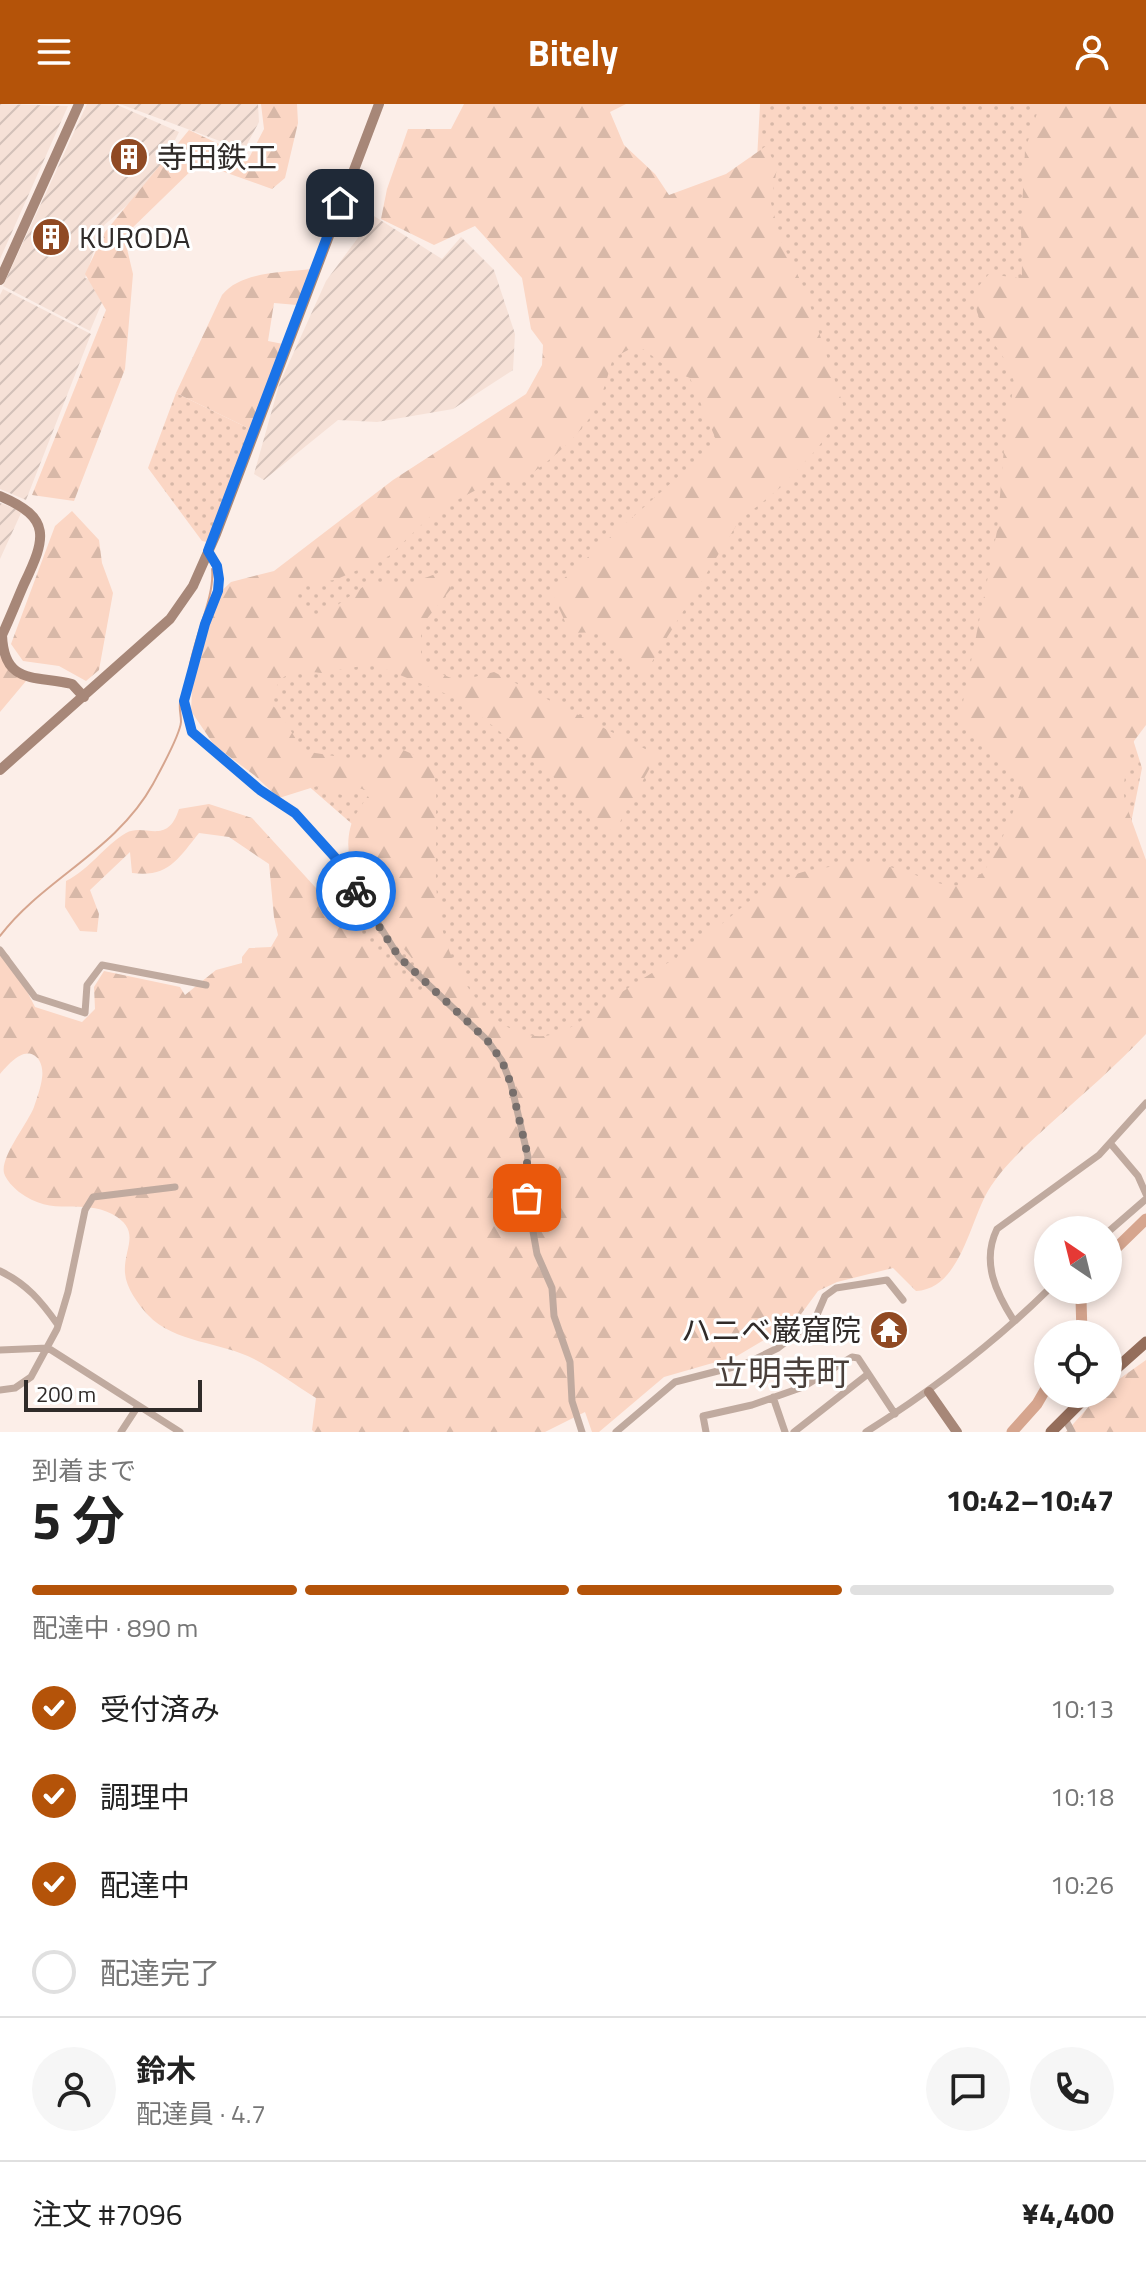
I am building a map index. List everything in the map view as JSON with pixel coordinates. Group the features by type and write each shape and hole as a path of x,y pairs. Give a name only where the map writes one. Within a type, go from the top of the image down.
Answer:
{"main road":[{"path":"1122,1363 1146,1342"},
{"path":"1051,1432 1074,1408"}],"street":[{"path":"0,280 79,104"},
{"path":"0,770 170,619 193,586 379,104"},
{"path":"0,496 29,511 41,532 38,555 2,635 7,661 28,679 72,684 84,697"},
{"path":"208,551 217,566 218,591 205,624 184,701 192,732 260,790 295,813 341,864 399,957 487,1040 502,1061 511,1084 528,1157 524,1181 537,1254 552,1288 554,1316 570,1362 572,1401 582,1432"},
{"path":"0,950 35,997 85,1013 87,985 102,965 206,985"},
{"path":"1014,1321 996,1292 991,1268 995,1233 1005,1222 1099,1155 1146,1103"},
{"path":"1110,1143 1138,1176 1146,1196 1122,1219"},
{"path":"0,1390 15,1388 31,1377 48,1348 68,1292 85,1210 93,1197 175,1187"},
{"path":"0,1271 22,1281 58,1325"},
{"path":"616,1432 675,1382 745,1364 778,1348 816,1317 825,1296 836,1288 887,1280 903,1300"},
{"path":"866,1432 929,1392 1034,1303"},
{"path":"0,1350 48,1348 180,1432"},
{"path":"706,1432 703,1416 752,1405 803,1387 852,1357 858,1358 895,1414"},
{"path":"794,1432 868,1374"},
{"path":"929,1392 957,1432"},
{"path":"773,1397 785,1432"},
{"path":"121,1432 138,1406"},
{"path":"1064,1417 1072,1432"}],"shaded area":[{"path":"0,104 68,106 0,259"},
{"path":"87,104 115,104 179,132 154,182 102,227 85,278 109,286 90,331 3,286"},
{"path":"120,104 258,104 259,122 244,150"},
{"path":"374,216 442,259 461,237 494,270 515,334 513,370 453,409 377,422 338,420 264,480 254,474 279,385 326,281"},
{"path":"3,289 91,334 26,500 0,489 0,295"},
{"path":"0,503 22,511 0,559"}],"green space":[{"path":"261,104 297,104 298,123 285,178 272,189 199,163 124,236 133,274 125,369 74,501 32,495 106,310 85,274 105,232 189,130 249,158 264,129"},
{"path":"464,104 626,104 610,112 624,145 655,174 669,195 726,174 766,146 777,168 771,203 781,241 805,290 843,405 834,426 816,450 781,487 739,521 642,678 603,632 570,633 551,590 717,442 690,378 672,371 643,349 628,350 613,358 600,398 588,421 561,449 521,481 499,478 436,511 389,556 335,580 300,584 293,598 294,603 318,619 364,586 408,584 444,571 451,589 421,626 421,665 458,681 494,672 657,755 614,833 538,763 461,700 373,664 321,673 297,670 282,678 267,701 279,711 303,751 371,762 403,750 429,761 436,787 438,906 451,956 468,988 491,1014 515,1030 544,1036 575,1025 699,942 761,892 784,879 828,867 874,866 889,867 947,885 959,885 970,882 986,868 1004,834 1022,788 1015,771 959,722 997,531 1004,448 1014,382 1009,366 983,327 977,312 977,288 989,274 1018,278 1022,275 1025,150 1040,104 1146,104 1146,725 1131,745 1123,788 1146,860 1146,1034 1004,1169 984,1199 954,1265 932,1287 916,1291 893,1268 837,1282 818,1291 796,1321 737,1356 664,1377 599,1432 592,1432 585,1412 545,1432 314,1432 316,1398 254,1359 185,1337 148,1315 133,1296 126,1279 129,1234 121,1220 90,1207 55,1206 32,1200 6,1178 6,1158 34,1107 41,1085 42,1066 34,1055 23,1054 0,1074 0,948 9,956 35,1007 82,1022 95,1009 94,987 104,971 180,987 185,995 216,970 242,963 242,957 249,948 271,947 278,935 269,864 229,837 199,833 171,865 155,873 132,873 130,852 90,890 99,914 97,932 80,931 65,907 66,881 118,838 133,830 162,830 174,820 179,809 209,804 252,818 413,994 417,996 421,990 421,969 370,905 352,868 348,848 350,829 371,791 358,788 342,795 317,786 279,798 214,745 191,711 193,669 216,596 231,582 274,571 393,480 526,394 542,365 543,345 531,329 522,278 475,226 434,245 381,219 387,189 408,129 451,129"},
{"path":"760,104 1146,104 1146,631 1118,692 1142,768 1110,928 702,1252 349,957 375,844 212,702 270,591 644,333 821,412 756,178"},
{"path":"311,269 297,305 274,303 268,341 283,344 250,429 176,393 222,295 230,287 263,274"},
{"path":"176,393 250,429 207,542 202,541 148,468"},
{"path":"72,511 99,540 102,563 113,593 99,670 86,681 59,666 23,661 11,644 55,526"},
{"path":"0,656 26,681 0,712"},
{"path":"1146,1360 1146,1432 1066,1432 1087,1408 1122,1408 1122,1377"}],"waterway":[{"path":"190,665 211,591 212,569"},
{"path":"0,936 37,898 100,847 138,807 177,735 181,722 181,698"},
{"path":"1122,1242 1146,1219"},
{"path":"1081,1304 1082,1320"},
{"path":"1012,1432 1034,1407"}],"way so far":[{"path":"356,891 399,957 487,1040 502,1061 511,1084 528,1157 524,1173 527,1198"}],"place":[{"name":"寺田鉄工","path":"129,157"},
{"name":"KURODA","path":"51,237"},
{"name":"ハニベ巌窟院","path":"889,1330"}],"district":[{"name":"立明寺町","path":"782,1372"}],"route":[{"path":"340,203 208,551 217,566 218,591 205,624 184,701 192,732 260,790 295,813 341,864 356,891"}]}
